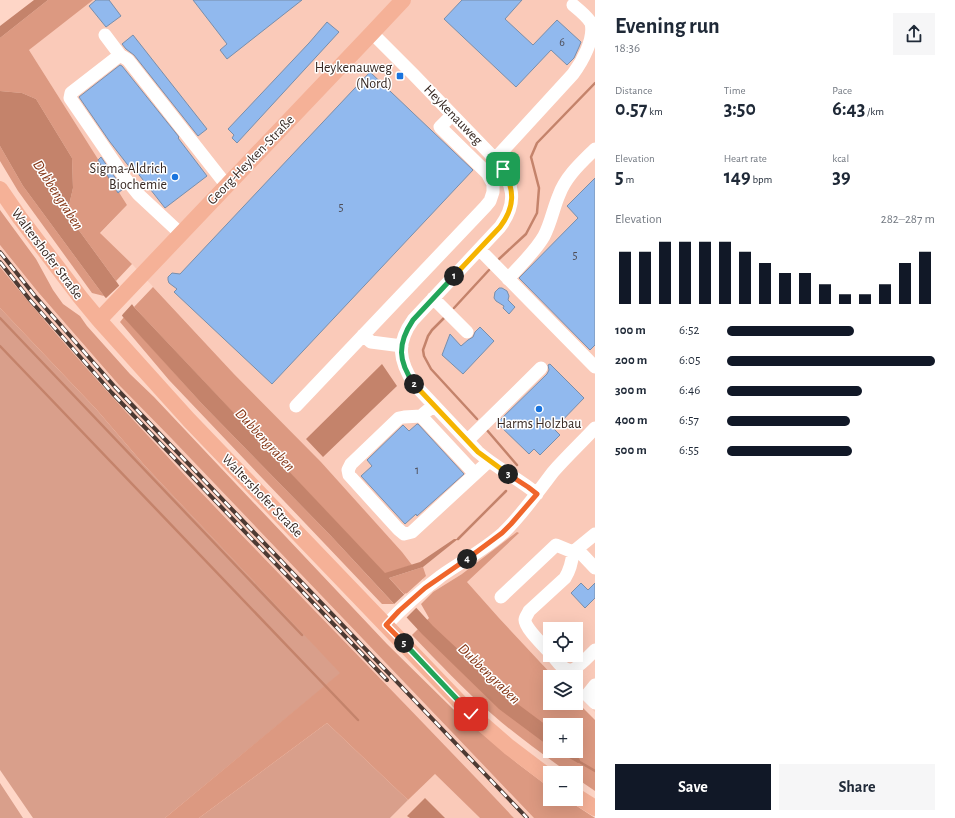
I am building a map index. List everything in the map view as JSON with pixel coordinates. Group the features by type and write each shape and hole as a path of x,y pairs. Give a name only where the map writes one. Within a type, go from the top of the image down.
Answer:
{"main road":[{"name":"Georg-Heyken-Straße","path":"99,320 403,0"},
{"name":"Waltershofer Straße","path":"0,190 47,254 99,320 189,420 471,714 509,747 543,773"},
{"path":"583,800 595,808"}],"street":[{"path":"495,159 582,63 593,38 594,29 590,22 573,5"},
{"name":"Heykenauweg","path":"372,33 414,74 495,159 508,178 512,196 512,203 506,219 500,227 407,328 401,356 404,365 414,384 434,405 472,436 478,452 537,494"},
{"path":"105,35 120,55 128,60 227,186"},
{"path":"120,55 71,92 70,98 125,178 138,194 182,234"},
{"path":"296,406 490,201 493,192 493,184 487,173 440,127 452,115"},
{"path":"508,279 533,252 543,238 550,224 559,194 565,182 576,168 595,149"},
{"path":"480,250 595,367"},
{"path":"433,298 467,332"},
{"path":"363,335 371,342 402,346"},
{"path":"472,436 541,368"},
{"path":"434,405 421,416 399,418 351,464 348,470 349,475 398,529 404,534 412,532 490,461"},
{"path":"421,416 475,474"},
{"path":"386,625 414,597 430,584 502,533 537,494 557,468 592,436"},
{"path":"543,645 528,627 525,622 525,618 529,611 568,573 575,551 595,534"},
{"path":"500,597 556,545 575,551 595,568"},
{"path":"583,661 595,650"},
{"path":"558,662 562,667 568,670 573,670 582,662"},
{"path":"595,685 587,695 595,703"}],"shaded area":[{"path":"48,0 93,0 29,50 127,205 100,233 132,264 116,281 67,214 73,188 72,158 36,99 22,93 0,91 0,38"},
{"path":"90,0 595,0 595,712 583,699 583,670 547,670 499,618 467,582 462,574 433,592 400,551 321,462 234,374 132,264 100,234 127,205 29,50"},
{"path":"0,146 23,186 104,296 92,293 18,191 0,161"},
{"path":"0,210 36,259 53,290 63,304 80,316 87,326 130,374 154,397 387,644 453,709 517,763 543,783 543,806 577,806 595,818 534,818 119,385 38,292 0,245"},
{"path":"0,245 38,292 119,385 534,818 514,818 160,449 28,302 0,267"},
{"path":"0,267 28,301 145,433 514,818 480,818 435,774 408,800 327,723 199,818 165,818 340,673 145,466 96,409 0,308"},
{"path":"153,287 234,374 321,462 412,565 385,574 134,307"},
{"path":"0,308 96,409 145,466 341,673 165,818 33,818 0,770"},
{"path":"124,317 203,405 331,536 394,604 382,604 169,380 120,322"},
{"path":"517,532 519,533 467,582 547,670 543,670 543,710 583,710 583,708 595,720 595,791 583,783 583,766 559,766 548,758 583,758 583,718 543,718 543,754 493,715 461,686 412,635 429,618 421,604 433,592 462,574"},
{"path":"423,567 426,576 405,595 389,578"},
{"path":"327,723 408,800 390,818 199,818"},
{"path":"435,774 480,818 390,818 408,800"},
{"path":"0,783 23,818 0,818"}],"water":[{"path":"34,0 48,0 0,38 0,26"},
{"path":"0,91 22,93 36,99 72,158 73,188 67,214 134,307 385,573 420,562 454,539 458,539 423,567 389,578 433,626 511,699 543,723 543,742 499,709 422,634 331,536 203,405 104,296 23,186 0,146"},
{"path":"382,364 397,386 323,457 306,439"},
{"path":"569,758 579,758 580,762 578,763"},
{"path":"425,798 445,818 410,818 407,816"}],"pier":[{"path":"121,284 133,303 121,317 105,299"},
{"path":"406,593 418,606 406,618 393,605"}],"building":[{"path":"96,0 109,0 121,16 106,27 89,6"},
{"path":"193,0 302,0 227,59 220,50 227,44"},
{"path":"462,0 522,0 505,19 533,45 557,20 581,42 574,58 567,65 551,50 516,87 444,19"},
{"path":"327,22 339,32 237,143 232,138 234,135 228,129"},
{"path":"133,35 207,129 198,136 134,55 122,44"},
{"path":"120,65 179,137 178,138 207,176 165,208 136,171 134,173 110,142 79,97"},
{"path":"370,72 473,170 272,384 174,292 177,289 169,283 168,277 172,273 180,274"},
{"path":"101,157 123,189 118,193 98,160"},
{"path":"595,178 595,345 590,350 519,278 578,218 567,206"},
{"path":"499,288 507,291 509,296 508,300 515,307 509,314 503,308 504,306 494,298 495,292"},
{"path":"480,327 494,341 463,374 442,355 450,334 461,346 473,337 475,332"},
{"name":"Harms Holzbau","path":"550,364 584,398 554,429 560,435 540,455 534,449 529,454 497,423 547,374 549,370 548,365"},
{"path":"417,424 464,474 417,516 416,514 405,524 361,476 372,466 367,460 403,425 409,431"},
{"path":"581,583 588,590 595,583 595,598 585,608 571,593"}],"waterway":[{"path":"499,259 526,234 537,213 539,188 531,157 537,143 595,83"},
{"path":"454,308 489,270"},
{"path":"0,318 302,635"},
{"path":"444,318 428,336 423,350 424,356 431,369 477,419"},
{"path":"0,346 358,720"},
{"path":"486,429 517,465"},
{"path":"458,539 506,491"},
{"name":"Dubbengraben","path":"578,761 595,771"}],"railway":[{"path":"0,252 35,296 115,387 527,818"},
{"path":"0,262 30,300 112,393 387,680"}],"place":[{"name":"Heykenauweg (Nord)","path":"400,76"},
{"name":"Sigma-Aldrich Biochemie","path":"175,177"},
{"name":"Harms Holzbau","path":"539,409"}],"route":[{"path":"471,714 386,625 419,592 502,533 537,494 478,452 414,384 408,374 401,356 407,328 413,320 480,250 506,219 510,211 512,196 511,186 503,169"}]}
